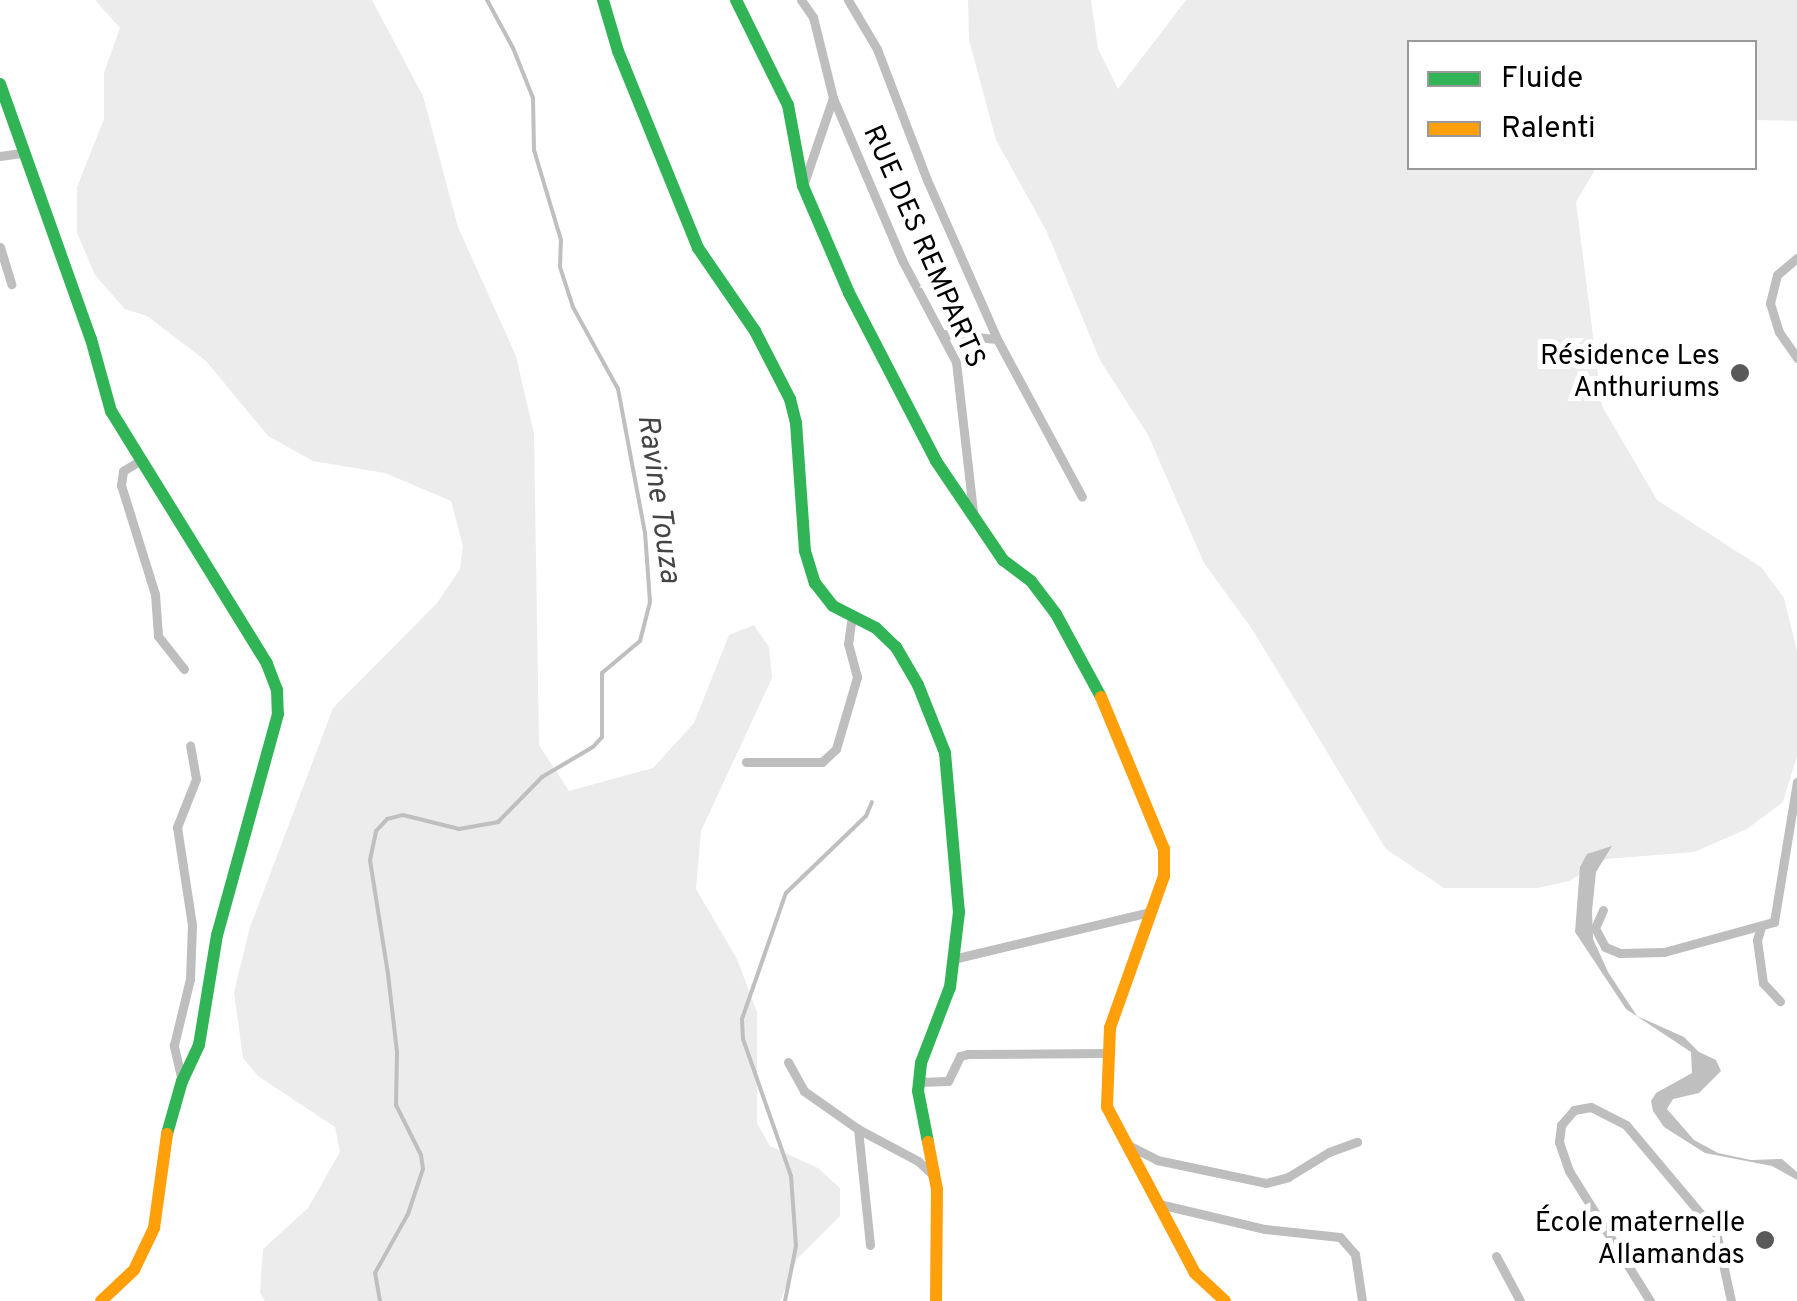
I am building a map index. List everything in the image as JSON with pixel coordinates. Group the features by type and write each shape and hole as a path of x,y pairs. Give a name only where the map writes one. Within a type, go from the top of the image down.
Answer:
{"street":[{"path":"604,0 618,51 698,248 755,331 790,399 796,423 810,568 820,592 876,628 896,648 918,685 945,753 959,912 944,1010 920,1063 919,1082 934,1176 936,1301"},
{"path":"736,0 788,105 803,186 849,293 936,461 1003,560 1031,581 1089,669 1164,849 1164,876 1154,911 1110,1028 1106,1052 1107,1107 1195,1273 1226,1301"},
{"name":"RUE DES REMPARTS","path":"802,0 813,17 833,98 902,260 956,362 974,520"},
{"path":"813,17 814,0"},
{"path":"848,0 877,49 926,180 997,338 1082,497"},
{"path":"0,84 91,339 111,411 266,664 277,690 274,731 217,935 199,1045 166,1131 154,1228 134,1270 101,1301"},
{"path":"803,186 833,98"},
{"path":"0,156 22,153"},
{"path":"0,247 11,284"},
{"path":"1797,258 1777,274 1770,303 1778,332 1797,358"},
{"path":"943,334 997,338"},
{"path":"141,460 123,471 121,484 154,594 158,636 184,669"},
{"path":"746,762 822,762 836,749 857,677 848,644 852,616"},
{"path":"182,1081 174,1045 190,978 192,924 178,828 196,778 190,746"},
{"path":"1602,910 1595,928 1605,946 1620,953 1664,952 1761,927 1779,915 1797,782"},
{"path":"954,959 1154,911"},
{"path":"1761,927 1758,940 1762,983 1780,1002"},
{"path":"919,1082 953,1078 960,1056 1106,1052"},
{"path":"788,1062 804,1091 858,1129 918,1161 934,1176"},
{"path":"1650,1301 1569,1171 1559,1142 1561,1125 1574,1110 1592,1107 1626,1125 1716,1232 1731,1301"},
{"path":"858,1129 870,1244"},
{"path":"1124,1142 1156,1160 1266,1183 1288,1177 1329,1152 1357,1142"},
{"path":"1159,1204 1265,1229 1340,1237 1355,1254 1362,1301"},
{"path":"1496,1256 1520,1301"}],"shaded area":[{"path":"95,0 372,0 423,96 458,227 516,356 534,434 539,745 569,791 653,768 694,723 729,635 754,625 769,647 772,678 701,831 696,889 737,959 757,1012 757,1123 770,1146 818,1168 840,1188 840,1216 797,1259 780,1301 265,1301 260,1293 263,1249 308,1208 340,1152 335,1127 258,1076 243,1058 234,992 250,927 333,708 437,603 460,569 463,546 451,501 385,473 313,461 268,436 206,361 147,316 125,309 95,275 77,233 77,187 104,119 104,73 120,28"},
{"path":"968,0 1091,0 1098,49 1118,89 1186,0 1797,0 1797,121 1757,120 1757,40 1407,40 1407,170 1595,170 1576,202 1602,406 1657,500 1761,567 1784,598 1797,651 1797,756 1783,802 1747,829 1694,852 1606,859 1569,881 1538,888 1444,888 1386,849 1252,629 1204,563 1148,435 1100,360 1046,230 996,140 969,40"},
{"path":"1612,846 1596,872 1592,911 1593,939 1608,972 1637,1016 1684,1037 1699,1052 1716,1060 1721,1071 1699,1093 1673,1099 1667,1109 1694,1140 1718,1153 1751,1160 1782,1159 1797,1172 1797,1180 1772,1166 1705,1153 1664,1127 1653,1111 1651,1101 1656,1093 1692,1073 1691,1052 1626,1009 1575,932 1580,867 1587,854"}],"waterway":[{"name":"Ravine Touza","path":"380,1301 375,1273 408,1214 423,1169 421,1155 396,1105 397,1052 370,860 376,831 387,819 403,815 459,829 498,822 542,777 593,747 602,737 602,673 640,641 650,602 645,533 618,389 573,307 560,267 561,240 534,150 533,98 513,48 487,0"},
{"path":"785,1301 796,1246 791,1176 743,1039 742,1019 786,893 866,816 872,802"}],"traffic: fast":[{"path":"603,0 618,51 698,248 755,331 790,399 796,423 805,551 815,583 833,606 876,628 896,647 918,685 945,753 959,912 950,987 921,1063 918,1091 928,1142"},
{"path":"736,0 788,105 803,186 849,293 936,461 1003,560 1031,581 1056,614 1101,697"},
{"path":"0,84 91,339 111,411 267,664 277,690 278,714 217,935 199,1045 182,1081 167,1134"}],"traffic: slow":[{"path":"1101,697 1164,849 1164,876 1110,1028 1107,1107 1195,1273 1225,1301"},
{"path":"101,1301 134,1270 154,1228 167,1134"},
{"path":"928,1142 937,1189 936,1301"}],"place":[{"name":"Résidence Les Anthuriums","path":"1740,373"},
{"name":"École maternelle Allamandas","path":"1765,1240"}]}
